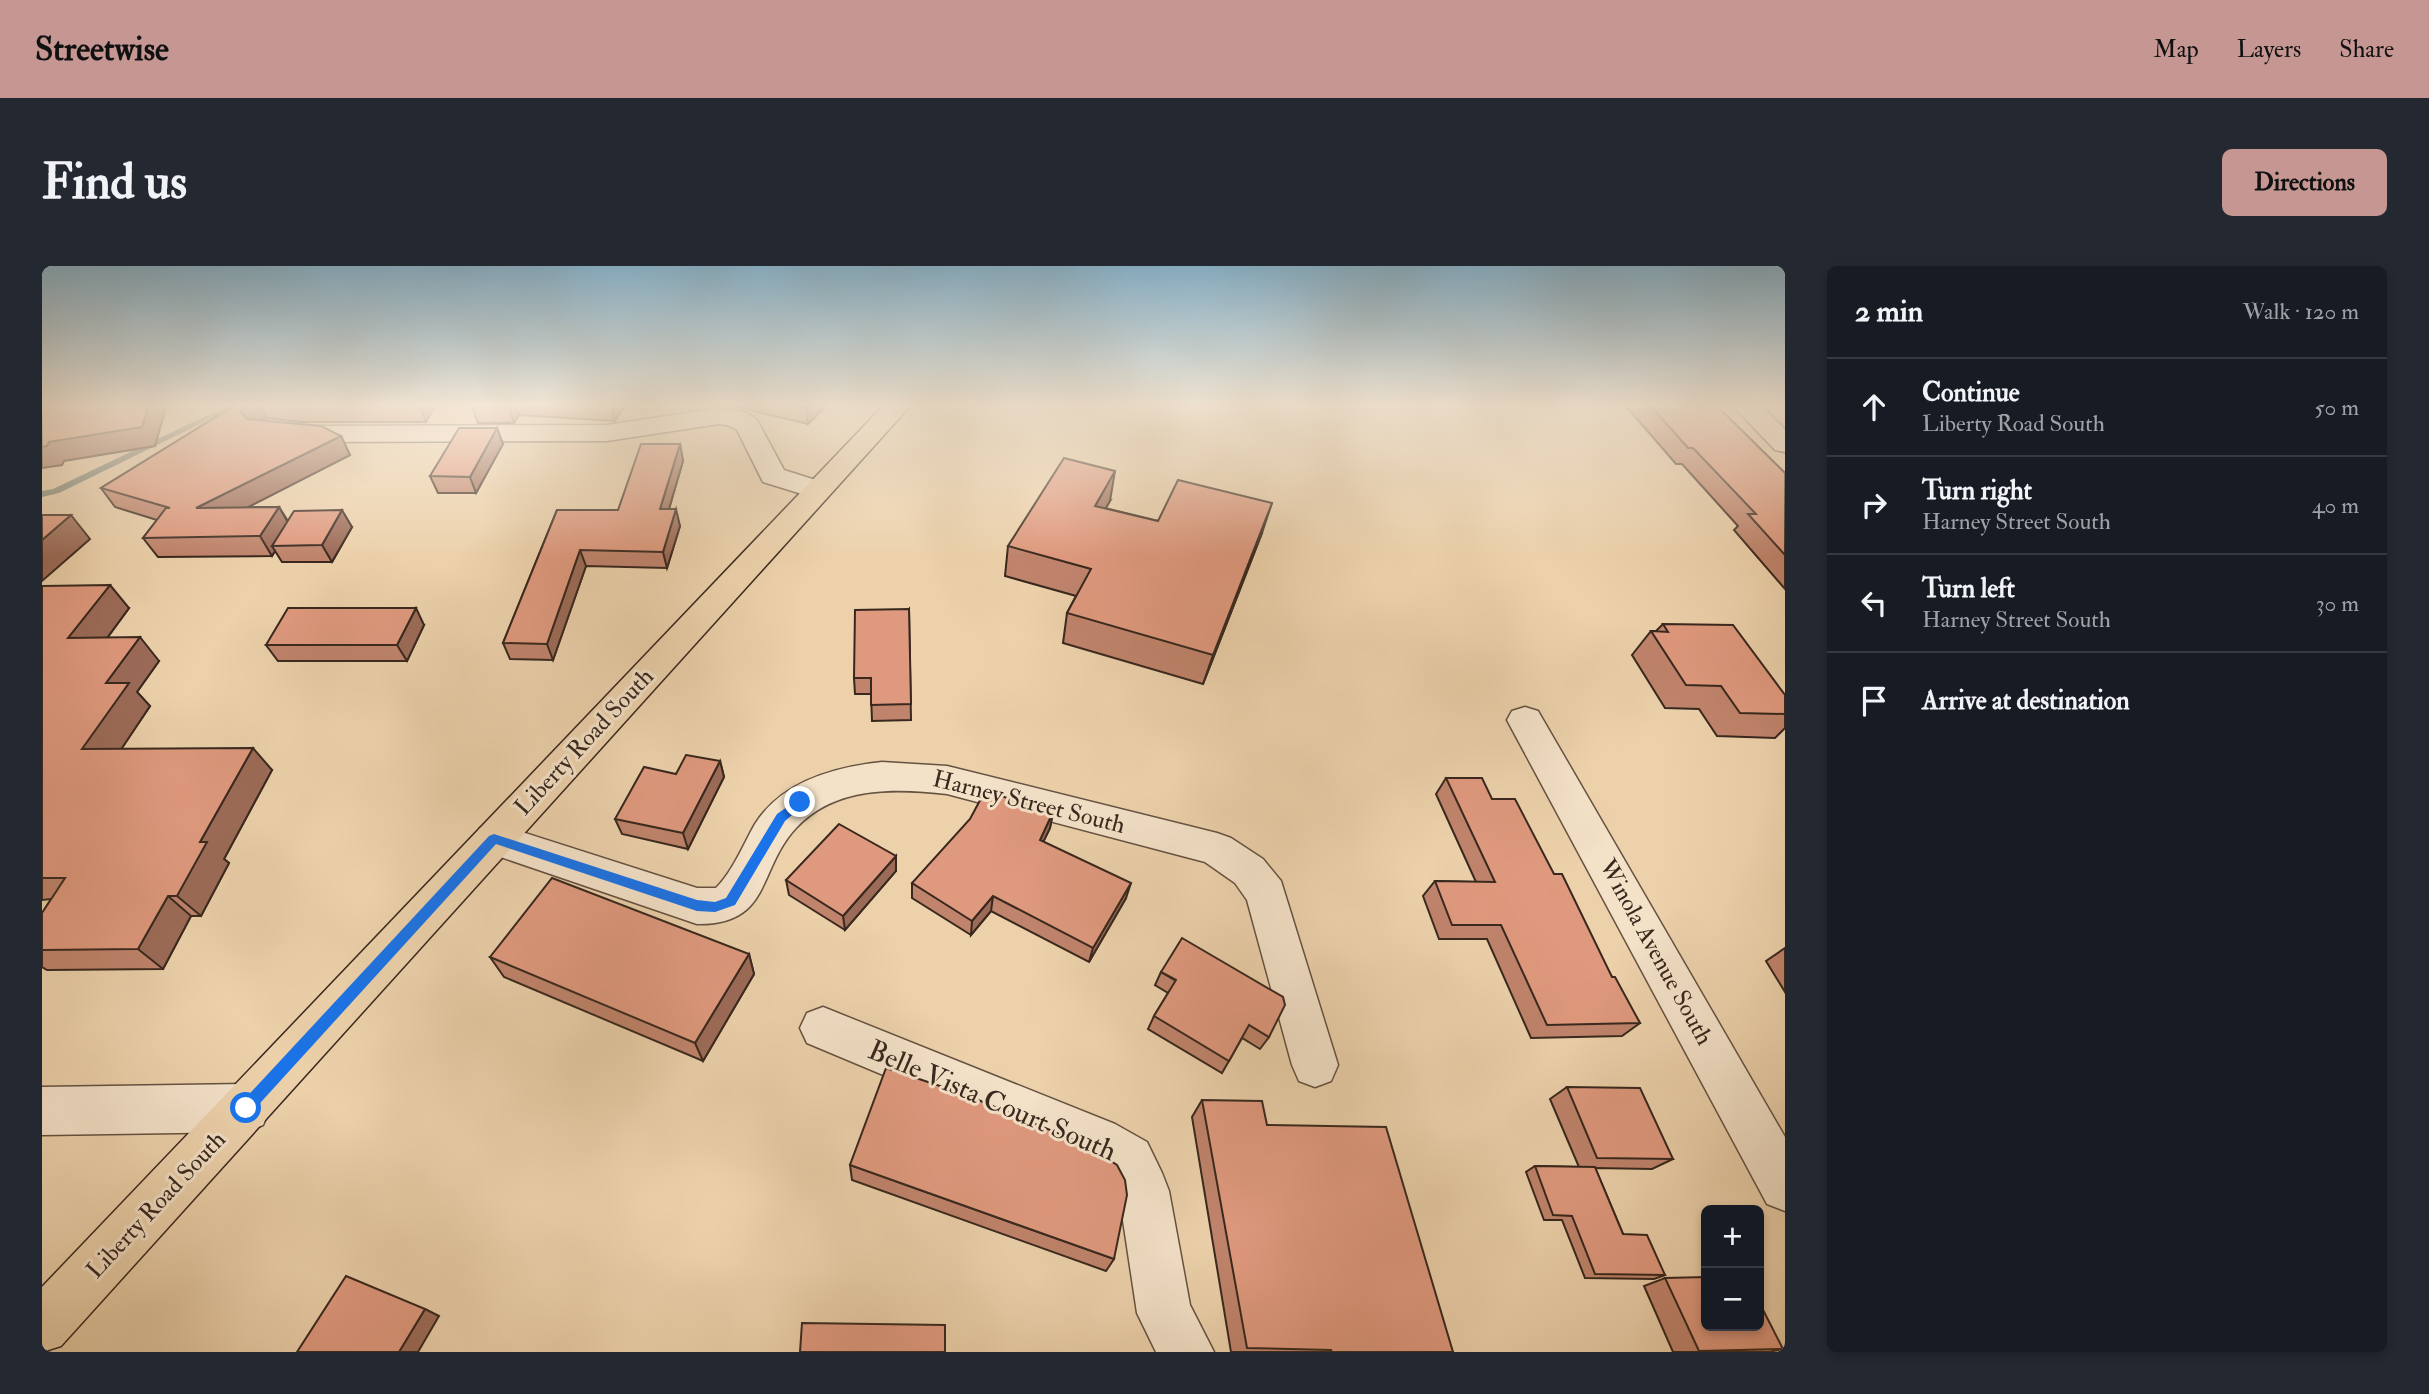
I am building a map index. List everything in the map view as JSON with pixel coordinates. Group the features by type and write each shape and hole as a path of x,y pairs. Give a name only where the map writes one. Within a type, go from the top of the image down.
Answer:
{"main road":[{"name":"Liberty Road South","path":"42,1327 851,455"}],"street":[{"path":"763,455 774,476 818,490"},
{"name":"Winola Avenue South","path":"1525,720 1785,1186"},
{"name":"Harney Street South","path":"494,839 697,906 715,907 730,902 781,817 800,802 820,790 846,781 914,775 947,780 1216,849 1249,871 1266,893 1315,1065"},
{"name":"Belle Vista Court South","path":"823,1028 1098,1141 1129,1160 1144,1191 1164,1313 1186,1352"},
{"path":"42,1111 246,1108"}],"building":[{"path":"155,455 303,455 196,508 279,507 260,536 143,538 166,508 170,508 101,488"},
{"path":"443,455 482,455 470,477 430,476"},
{"path":"637,455 677,455 660,509 676,509 663,552 580,550 547,644 503,643 557,510 618,510"},
{"path":"1699,455 1766,455 1785,473 1785,555 1748,514 1756,514"},
{"path":"1064,458 1115,471 1095,506 1158,521 1178,480 1272,503 1213,655 1067,613 1091,569 1008,546"},
{"path":"342,510 322,545 272,546 294,511"},
{"path":"42,515 71,515 42,540"},
{"path":"110,585 68,638 140,637 106,683 129,683 82,749 253,748 200,842 207,842 177,896 168,896 138,949 42,950 42,913 65,878 42,878 42,586"},
{"path":"288,608 416,608 397,645 266,645"},
{"path":"909,609 911,704 871,705 871,678 854,678 855,610"},
{"path":"1663,624 1733,625 1785,695 1785,714 1740,713 1721,686 1686,685 1651,631 1668,632"},
{"path":"686,755 720,761 683,833 615,819 644,767 676,774"},
{"path":"1446,778 1482,778 1492,799 1515,799 1554,874 1562,874 1612,977 1615,977 1640,1023 1547,1025 1501,925 1452,925 1435,881 1495,882"},
{"path":"985,791 1053,812 1040,840 1131,883 1093,948 993,896 972,921 912,883 970,819"},
{"path":"839,824 896,856 843,916 786,880"},
{"path":"552,878 749,954 695,1043 490,957"},
{"path":"1182,938 1283,997 1285,1005 1269,1037 1249,1025 1229,1061 1154,1016 1176,980 1161,972"},
{"path":"886,1068 964,1094 1086,1145 1117,1165 1125,1180 1127,1195 1114,1259 850,1165"},
{"path":"1567,1087 1640,1088 1673,1159 1597,1158"},
{"path":"1202,1100 1262,1101 1267,1125 1386,1127 1453,1352 1332,1352 1247,1348"},
{"path":"1535,1166 1595,1167 1623,1234 1647,1235 1665,1275 1595,1274 1572,1216 1553,1215"},
{"path":"346,1276 425,1309 399,1352 297,1352"},
{"path":"1701,1277 1701,1331 1764,1331 1764,1312 1783,1349 1699,1351 1665,1278"},
{"path":"802,1323 945,1325 945,1352 800,1352"}],"waterway":[{"path":"42,494 56,491 132,455"}],"route":[{"path":"246,1108 494,839 697,906 715,907 730,902 781,817 800,802"}]}
